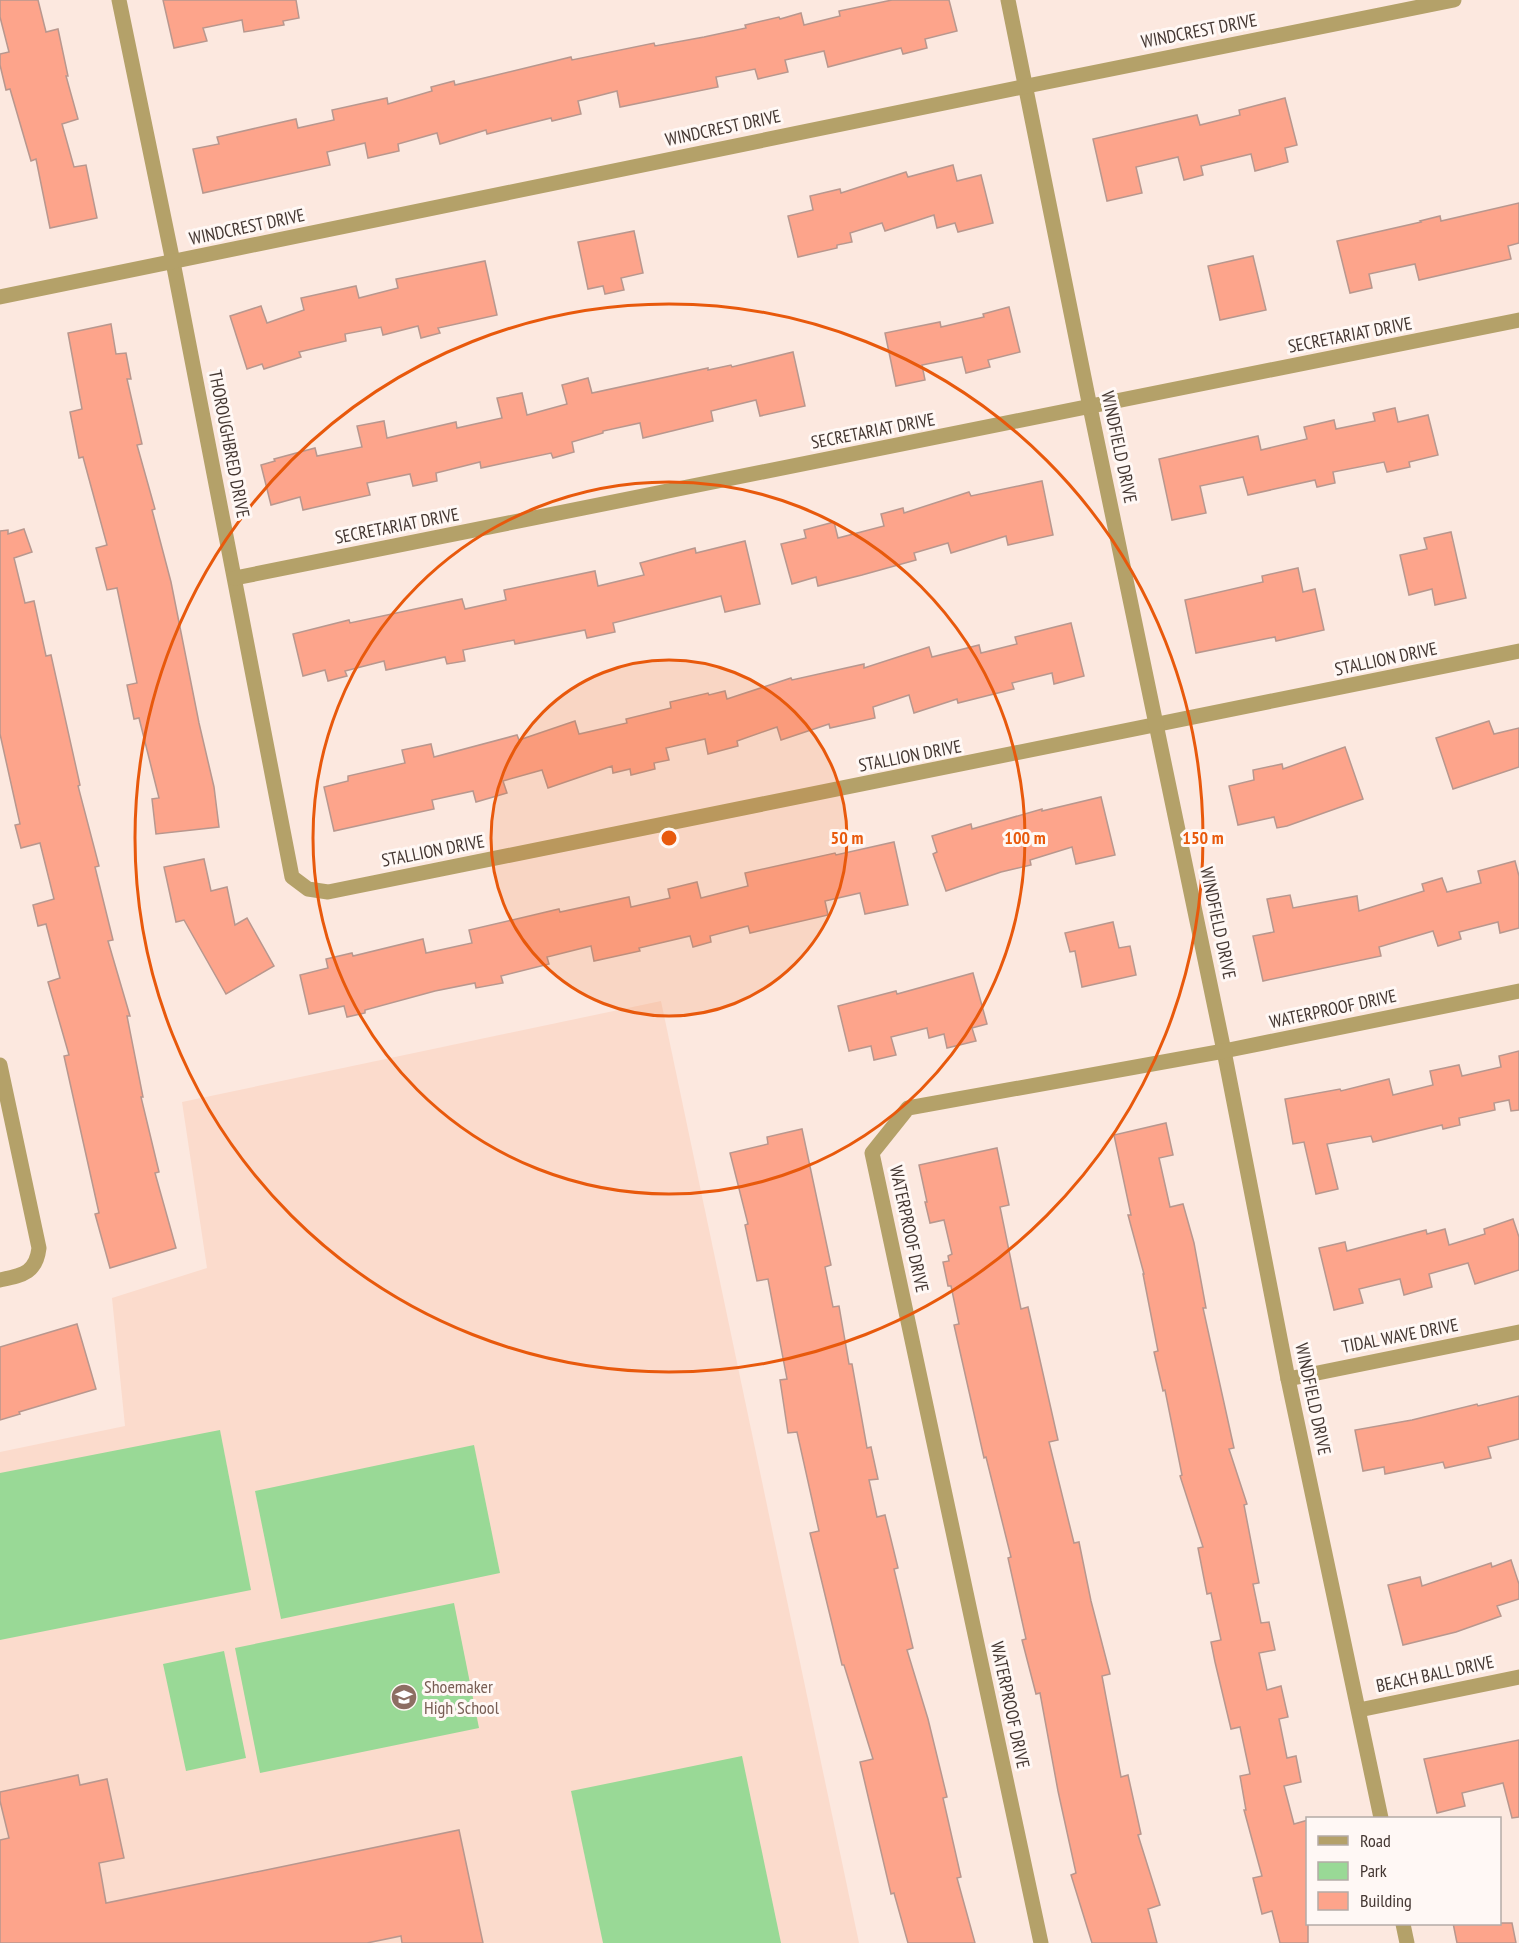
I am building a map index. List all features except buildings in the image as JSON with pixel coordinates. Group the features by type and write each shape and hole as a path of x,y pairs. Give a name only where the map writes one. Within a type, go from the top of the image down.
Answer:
{"street":[{"name":"THOROUGHBRED DRIVE","path":"119,0 173,262 292,877 308,889"},
{"name":"WINDFIELD DRIVE","path":"1008,0 1224,1051 1288,1379 1381,1817"},
{"name":"WINDCREST DRIVE","path":"0,297 1454,0"},
{"name":"SECRETARIAT DRIVE","path":"235,578 1519,320"},
{"name":"STALLION DRIVE","path":"308,889 328,892 1158,726 1519,651"},
{"name":"WATERPROOF DRIVE","path":"1041,1943 872,1153 908,1108 1224,1051 1519,991"},
{"path":"0,1069 39,1248 37,1262 24,1275 0,1280"},
{"name":"TIDAL WAVE DRIVE","path":"1288,1379 1519,1332"},
{"name":"BEACH BALL DRIVE","path":"1359,1710 1519,1677"},
{"path":"1403,1925 1407,1943"}],"shaded area":[{"name":"Shoemaker High School","path":"661,1001 859,1943 0,1943 0,1452 125,1426 112,1298 207,1268 182,1102"}],"green space":[{"path":"220,1430 251,1590 0,1640 0,1473"},
{"path":"474,1445 500,1573 281,1619 255,1491"},
{"path":"454,1603 479,1728 260,1773 235,1648"},
{"path":"224,1651 246,1758 186,1771 163,1664"},
{"path":"742,1756 781,1943 603,1943 571,1791"}],"place":[{"name":"Shoemaker High School","path":"404,1697"}]}
